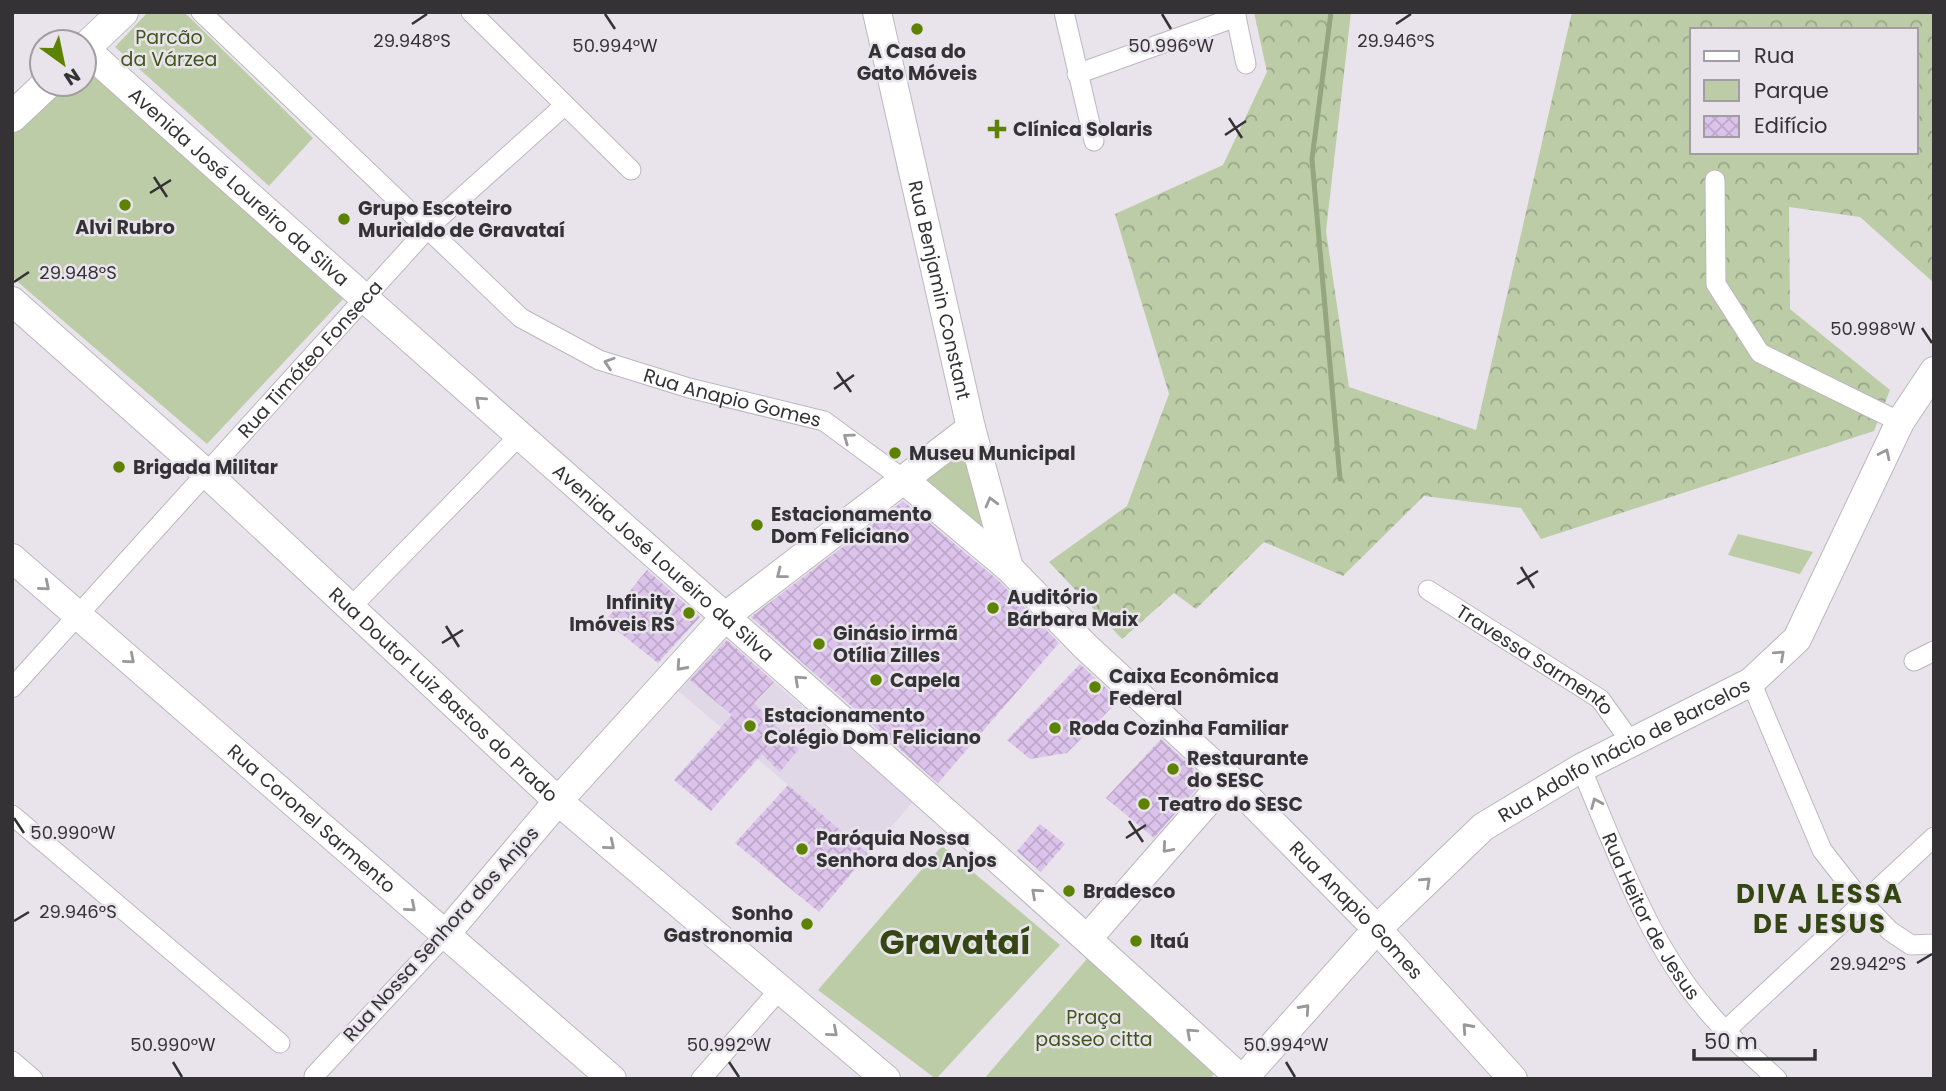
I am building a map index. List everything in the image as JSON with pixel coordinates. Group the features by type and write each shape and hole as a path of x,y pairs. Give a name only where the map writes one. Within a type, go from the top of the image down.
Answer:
{"main road":[{"path":"87,28 96,12"},
{"path":"98,30 123,12"},
{"path":"12,92 28,77"},
{"path":"12,117 32,98"}],"street":[{"name":"Rua Anapio Gomes","path":"201,12 429,227 521,318 599,360 689,388 824,421 903,478 1009,568 1086,647 1228,778 1377,929 1513,1079"},
{"path":"471,12 631,170"},
{"name":"Rua Benjamin Constant","path":"877,12 971,428 1009,568"},
{"path":"1064,12 1094,141"},
{"path":"1077,74 1236,15 1246,64"},
{"name":"Avenida José Loureiro da Silva","path":"98,62 365,296 519,436 727,615 1242,1079"},
{"name":"Rua Timóteo Fonseca","path":"12,688 429,227 565,105"},
{"path":"1715,180 1716,284 1759,353 1900,422"},
{"name":"Rua Doutor Luiz Bastos do Prado","path":"12,301 206,473 558,801 886,1079"},
{"name":"Rua Adolfo Inácio de Barcelos","path":"1242,1079 1377,929 1483,828 1581,768 1751,681 1797,639 1900,422 1934,371"},
{"name":"Rua Nossa Senhora dos Anjos","path":"314,1076 444,936 558,801 727,615 971,428"},
{"path":"351,607 519,436"},
{"name":"Rua Coronel Sarmento","path":"12,558 603,1076"},
{"name":"Travessa Sarmento","path":"1428,590 1600,699 1631,743"},
{"path":"1914,661 1934,650"},
{"path":"1751,681 1822,850 1864,904 1890,931 1911,944 1934,944"},
{"name":"Rua Heitor de Jesus","path":"1581,768 1633,890 1665,951 1702,1005 1725,1031 1777,1079"},
{"path":"1087,938 1228,778"},
{"path":"12,815 280,1043"},
{"path":"1725,1031 1934,837"},
{"path":"701,1079 781,988"},
{"path":"12,1061 33,1079"}],"shaded area":[{"path":"720,636 876,770 897,749 914,764 894,786 913,802 868,854 675,688"}],"green space":[{"name":"Parcão da Várzea","path":"148,12 184,12 313,138 269,186 115,47"},
{"path":"1254,12 1351,12 1326,231 1349,387 1476,430 1572,12 1931,12 1934,21 1934,283 1860,217 1789,207 1790,309 1890,390 1874,431 1541,539 1521,508 1424,496 1343,576 1264,542 1196,609 1174,593 1122,639 1049,562 1127,506 1169,394 1115,214 1223,165 1267,72"},
{"name":"Alvi Rubro","path":"98,80 343,299 207,444 12,277 12,132 47,98 98,98"},
{"path":"968,445 997,548 918,482"},
{"path":"1738,534 1813,552 1800,574 1728,555"},
{"path":"942,846 1060,945 936,1079 818,990"},
{"name":"Praça passeo citta","path":"1092,953 1214,1074 1210,1079 984,1079"}],"building":[{"path":"903,501 998,580 1059,643 938,783 751,617"},
{"path":"647,570 700,617 658,663 605,621"},
{"name":"Estacionamento Colégio Dom Feliciano","path":"727,640 774,682 754,703 799,749 780,772 762,754 711,811 674,780 732,715 690,680"},
{"name":"Roda Cozinha Familiar","path":"1080,664 1119,700 1067,753 1030,759 1007,740"},
{"path":"1161,739 1205,779 1154,838 1106,798"},
{"name":"Paróquia Nossa Senhora dos Anjos","path":"788,785 868,854 819,912 735,843"},
{"path":"1040,824 1065,844 1041,872 1017,851"}],"waterway":[{"path":"1331,12 1312,159 1340,479"}],"place":[{"name":"A Casa do Gato Móveis","path":"917,29"},
{"name":"Clínica Solaris","path":"997,129"},
{"name":"Alvi Rubro","path":"125,205"},
{"name":"Grupo Escoteiro Murialdo de Gravataí","path":"344,219"},
{"name":"Museu Municipal","path":"895,453"},
{"name":"Brigada Militar","path":"119,467"},
{"name":"Estacionamento Dom Feliciano","path":"757,525"},
{"name":"Auditório Bárbara Maix","path":"993,608"},
{"name":"Infinity Imóveis RS","path":"689,613"},
{"name":"Ginásio irmã Otília Zilles","path":"819,644"},
{"name":"Capela","path":"876,680"},
{"name":"Caixa Econômica Federal","path":"1095,687"},
{"name":"Estacionamento Colégio Dom Feliciano","path":"750,726"},
{"name":"Roda Cozinha Familiar","path":"1055,728"},
{"name":"Restaurante do SESC","path":"1173,769"},
{"name":"Teatro do SESC","path":"1144,804"},
{"name":"Paróquia Nossa Senhora dos Anjos","path":"802,849"},
{"name":"Bradesco","path":"1069,891"},
{"name":"Sonho Gastronomia","path":"807,924"},
{"name":"Itaú","path":"1136,941"}],"district":[{"name":"DIVA LESSA DE JESUS","path":"1820,909"},
{"name":"Gravataí","path":"955,942"}]}
